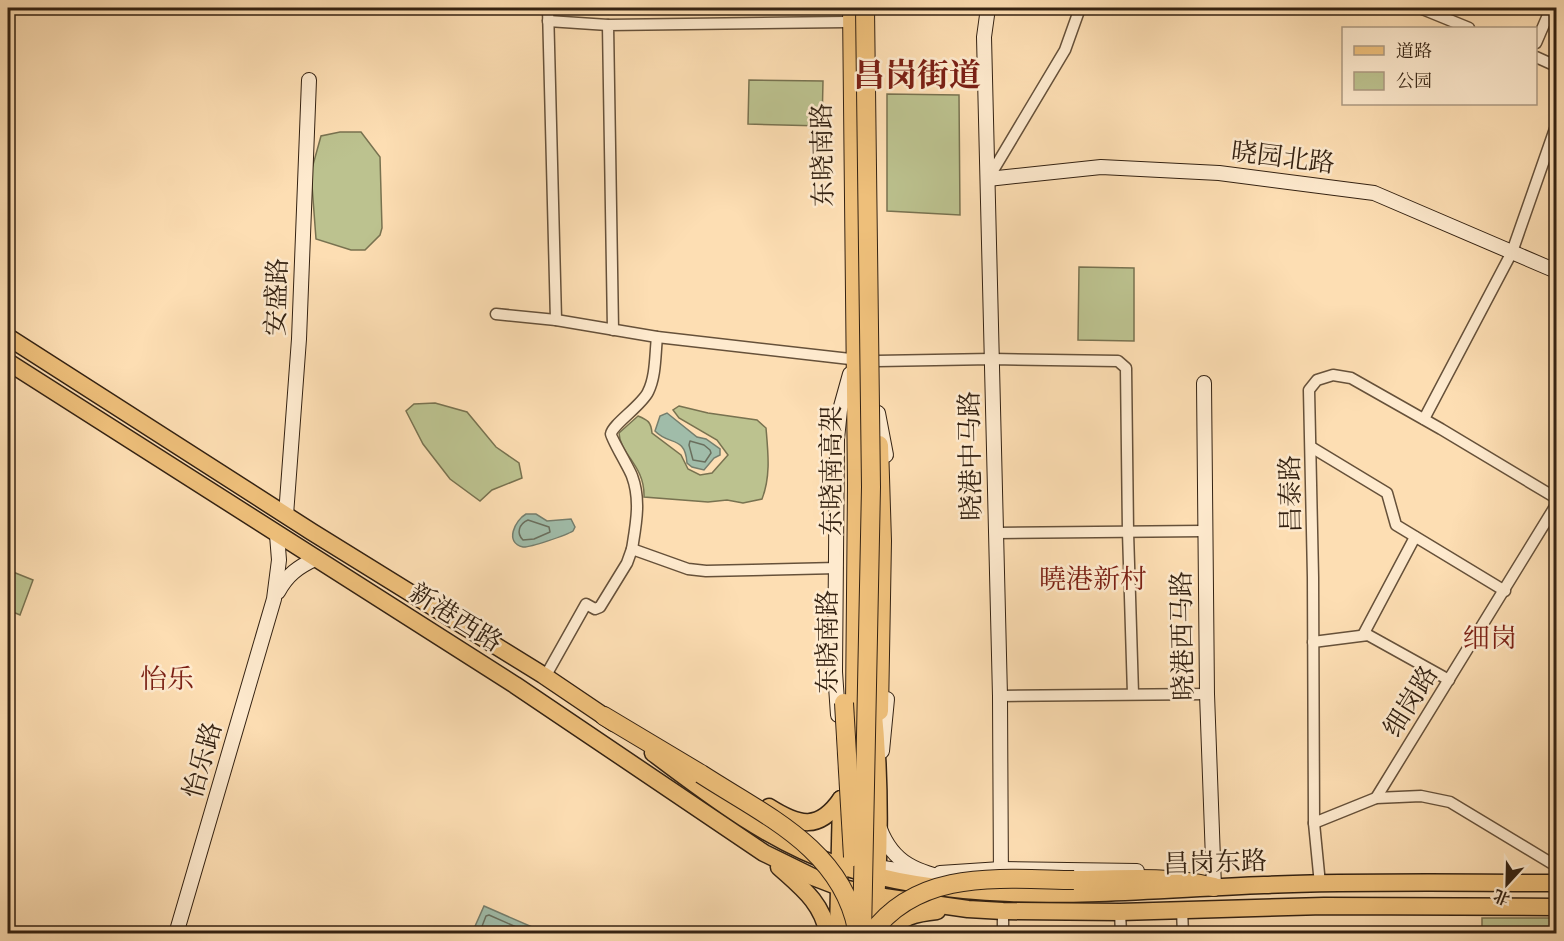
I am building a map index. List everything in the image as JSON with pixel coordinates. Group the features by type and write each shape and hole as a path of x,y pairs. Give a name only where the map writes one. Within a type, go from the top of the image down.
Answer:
{"highway":[{"name":"东晓南高架","path":"850,933 855,870 871,487 865,8"},
{"name":"东晓南高架","path":"848,12 857,485 855,870 862,933"},
{"path":"850,366 847,416 844,703 855,870"},
{"path":"855,870 879,711 881,524 878,412"},
{"path":"604,716 701,774 813,849 839,881 853,912 858,933"},
{"path":"872,933 890,913 913,896 948,883 988,879 1178,880 1214,887"}],"main road":[{"name":"东晓南路","path":"855,870 878,824 879,771 872,663 873,484 878,412 873,288 870,8"},
{"name":"东晓南路","path":"848,12 850,366 855,436 852,697 858,764 855,870"},
{"name":"新港西路","path":"8,338 545,677 604,716 720,802 807,853 855,870 879,896"},
{"name":"新港西路","path":"8,362 523,690 758,849 801,871 855,870"},
{"path":"840,745 852,697"},
{"path":"604,716 661,740 787,819 810,823 824,818 833,812 841,799"},
{"name":"东晓南路","path":"840,745 841,799 855,870"},
{"path":"758,849 811,894 822,914 828,933"},
{"path":"801,871 807,853"},
{"name":"昌岗东路","path":"855,870 962,890 1001,892 1123,891 1320,884 1557,883"},
{"path":"855,870 879,896 872,933"},
{"path":"838,933 855,870"},
{"name":"昌岗东路","path":"879,896 968,909 1003,911 1120,912 1336,906 1557,907"},
{"path":"885,933 893,924 916,913 968,909"}],"street":[{"path":"548,8 556,320"},
{"path":"988,179 1065,50 1080,8"},
{"path":"1420,8 1467,27"},
{"path":"1537,41 1551,8"},
{"path":"548,21 608,25 848,12"},
{"name":"晓港中马路","path":"987,13 984,37 1000,696 1001,892"},
{"path":"608,25 613,330"},
{"path":"1537,57 1557,66"},
{"name":"安盛路","path":"286,515 299,339 309,80"},
{"path":"1424,419 1512,252 1557,126"},
{"name":"晓园北路","path":"988,179 1101,167 1219,173 1374,193 1557,271"},
{"path":"496,314 556,320 850,366"},
{"path":"545,677 586,604 595,609 600,606 627,563 632,549 638,495 622,454 612,440 611,434 647,394 651,383 657,337"},
{"path":"877,361 992,359 1118,361 1126,368 1133,694"},
{"name":"东晓南路","path":"840,745 836,681 837,439 840,411 850,366"},
{"name":"昌泰路","path":"1320,884 1314,823 1309,390 1317,380 1333,375 1352,378 1557,498"},
{"name":"晓港西马路","path":"1204,383 1207,694 1214,887"},
{"name":"东晓南路","path":"878,412 884,440 889,486 886,711 879,771"},
{"path":"1311,447 1387,493 1396,525 1505,591"},
{"name":"细岗路","path":"1376,798 1557,505"},
{"path":"996,533 1204,531"},
{"path":"274,599 279,560 277,535"},
{"path":"1363,635 1415,537"},
{"path":"632,549 688,569 706,571 837,568"},
{"path":"274,599 288,576 296,568 315,559"},
{"name":"怡乐路","path":"176,933 274,599"},
{"path":"1313,642 1368,635 1449,680"},
{"path":"1000,696 1207,694"},
{"path":"853,716 861,719 874,716"},
{"path":"1314,823 1376,798 1421,796 1450,802 1557,866"},
{"path":"878,824 890,849 900,860 916,870 1001,892"},
{"path":"855,870 928,874 1001,869 1182,873 1214,887"},
{"path":"1182,910 1183,933"},
{"path":"1002,933 1003,911"},
{"path":"1120,912 1121,933"}],"green space":[{"path":"749,80 823,81 822,126 748,124"},
{"path":"887,94 959,95 960,215 887,211"},
{"path":"340,132 361,132 380,157 382,228 380,235 365,250 351,250 316,239 311,172 321,136"},
{"path":"1079,267 1134,268 1134,341 1078,340"},
{"path":"435,403 467,412 496,447 519,463 522,478 492,490 480,501 450,479 423,444 406,411 414,404"},
{"path":"679,406 757,420 766,428 768,473 762,499 743,503 727,500 708,502 644,497 641,477 623,448 619,433 638,416 648,422 652,433 681,455 688,469 700,475 712,473 728,455 717,440 679,418 673,410"},
{"path":"8,570 33,580 20,615 8,610"},
{"path":"1482,918 1556,918 1556,933 1482,933"}],"water":[{"path":"667,413 697,437 706,439 720,449 720,455 714,458 704,470 692,467 687,463 686,454 680,445 660,436 655,431 660,416"},
{"path":"526,514 536,514 547,521 571,519 575,527 573,531 564,535 523,547 514,541 513,531 518,521"},
{"path":"484,906 546,933 472,933"}],"district":[{"name":"昌岗街道","path":"917,75"},
{"name":"曉港新村","path":"1093,579"},
{"name":"细岗","path":"1490,638"},
{"name":"怡乐","path":"167,679"}]}
